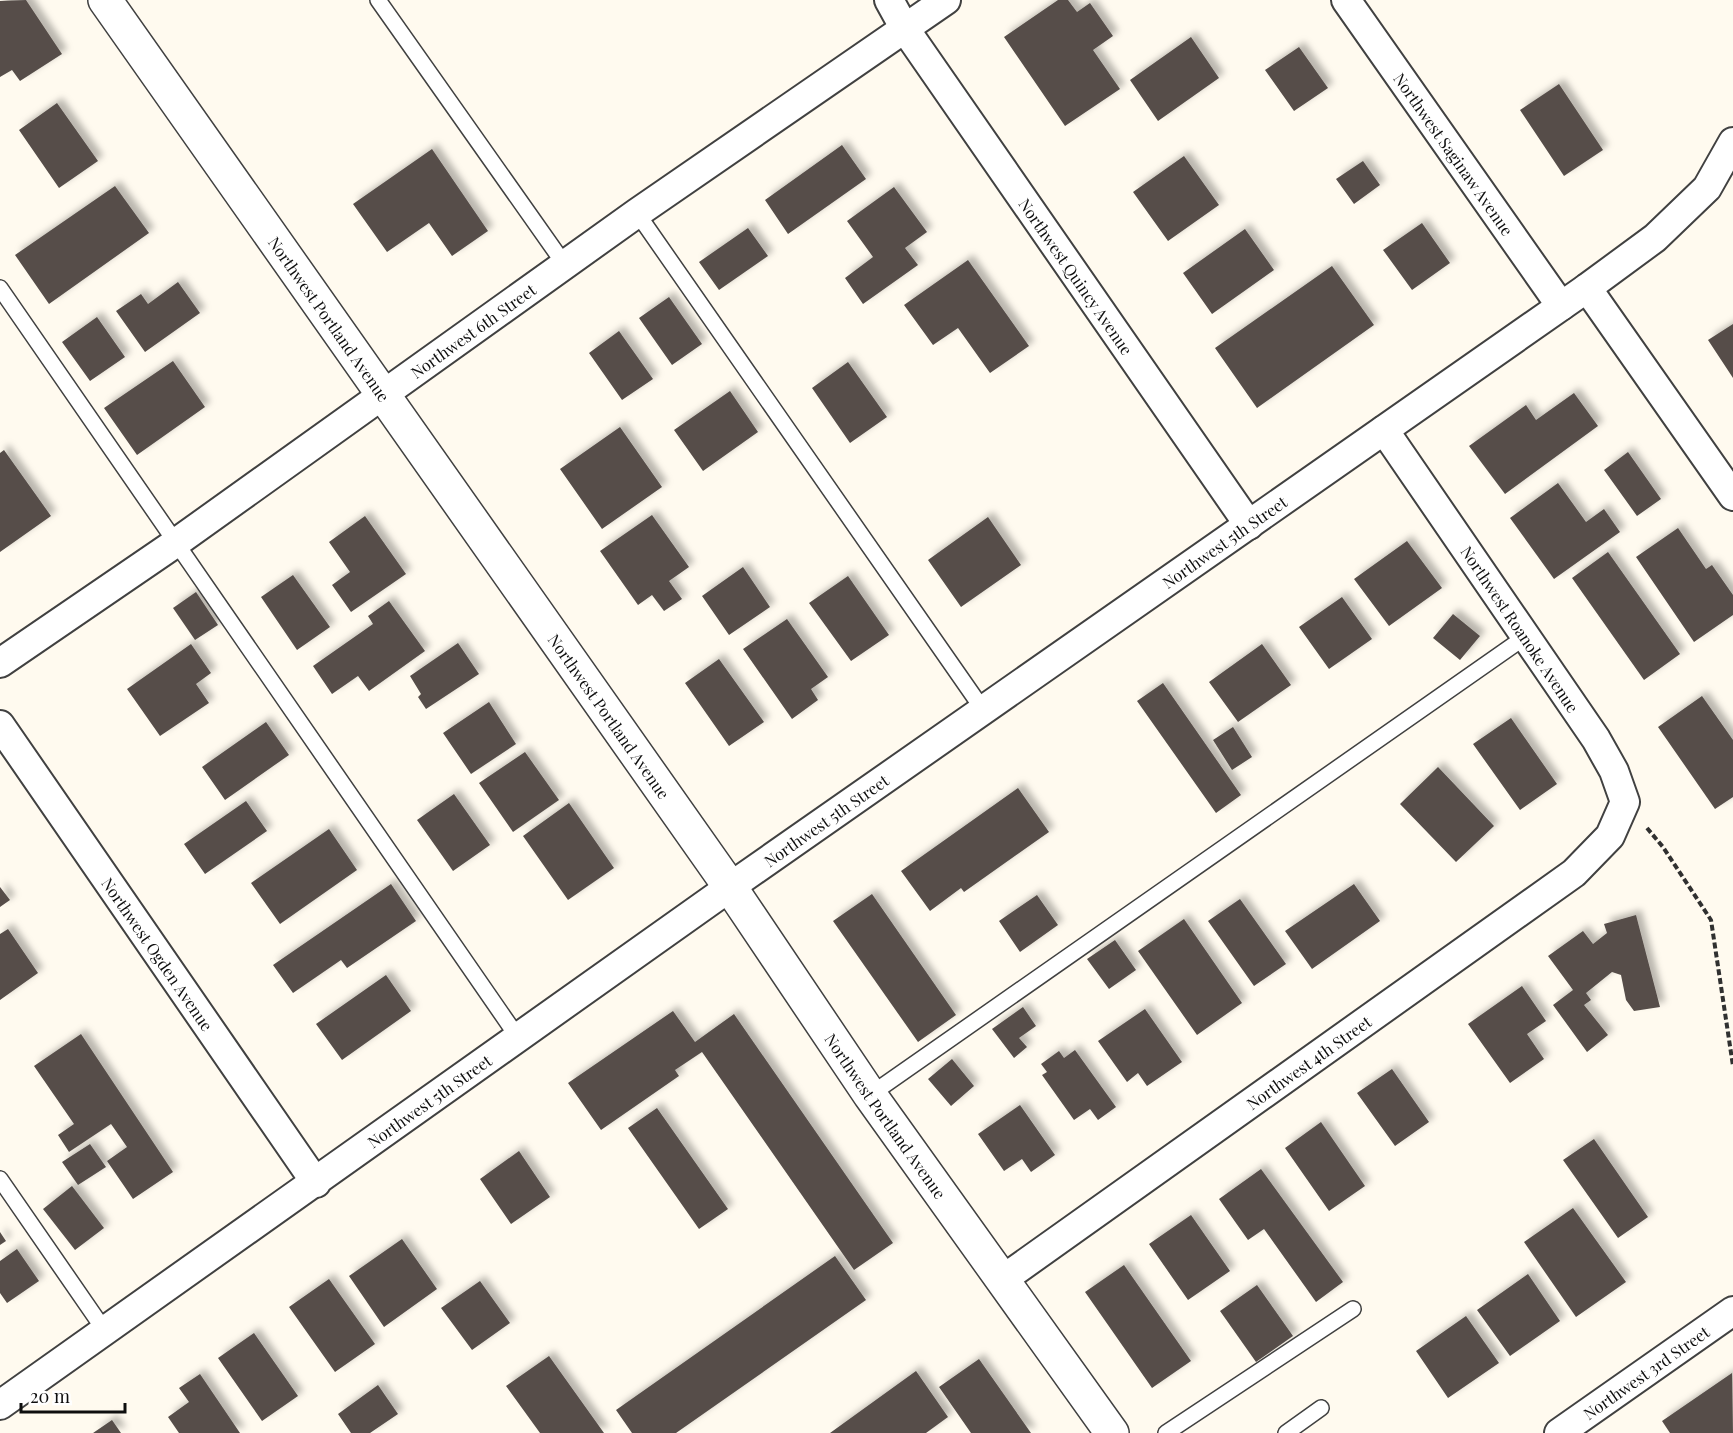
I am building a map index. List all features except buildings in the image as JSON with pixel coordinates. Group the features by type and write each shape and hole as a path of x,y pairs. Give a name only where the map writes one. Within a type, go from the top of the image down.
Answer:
{"street":[{"name":"Northwest Portland Avenue","path":"105,0 730,887 870,1095 1112,1433"},
{"path":"889,0 905,29"},
{"name":"Northwest 6th Street","path":"0,663 177,542 638,213 946,0"},
{"name":"Northwest Saginaw Avenue","path":"1346,0 1561,306"},
{"name":"Northwest Quincy Avenue","path":"905,29 1249,525"},
{"name":"Northwest 5th Street","path":"0,1405 519,1039 730,887 1587,288 1655,238 1707,188 1733,142"},
{"path":"1587,288 1733,496"},
{"name":"Northwest Roanoke Avenue","path":"1384,430 1596,739 1614,771 1625,802"},
{"name":"Northwest Ogden Avenue","path":"0,725 316,1182"},
{"name":"Northwest 4th Street","path":"1002,1280 1574,873 1611,836 1625,802"},
{"name":"Northwest 3rd Street","path":"1559,1433 1733,1311"}],"lane":[{"path":"378,0 565,265"},
{"path":"638,213 984,711"},
{"path":"0,288 519,1039"},
{"path":"870,1095 1525,637"},
{"path":"0,1179 105,1331"},
{"path":"1166,1433 1353,1309"},
{"path":"1286,1433 1322,1408"}],"path":[{"path":"1625,802 1663,847 1711,920 1733,1066"}]}
